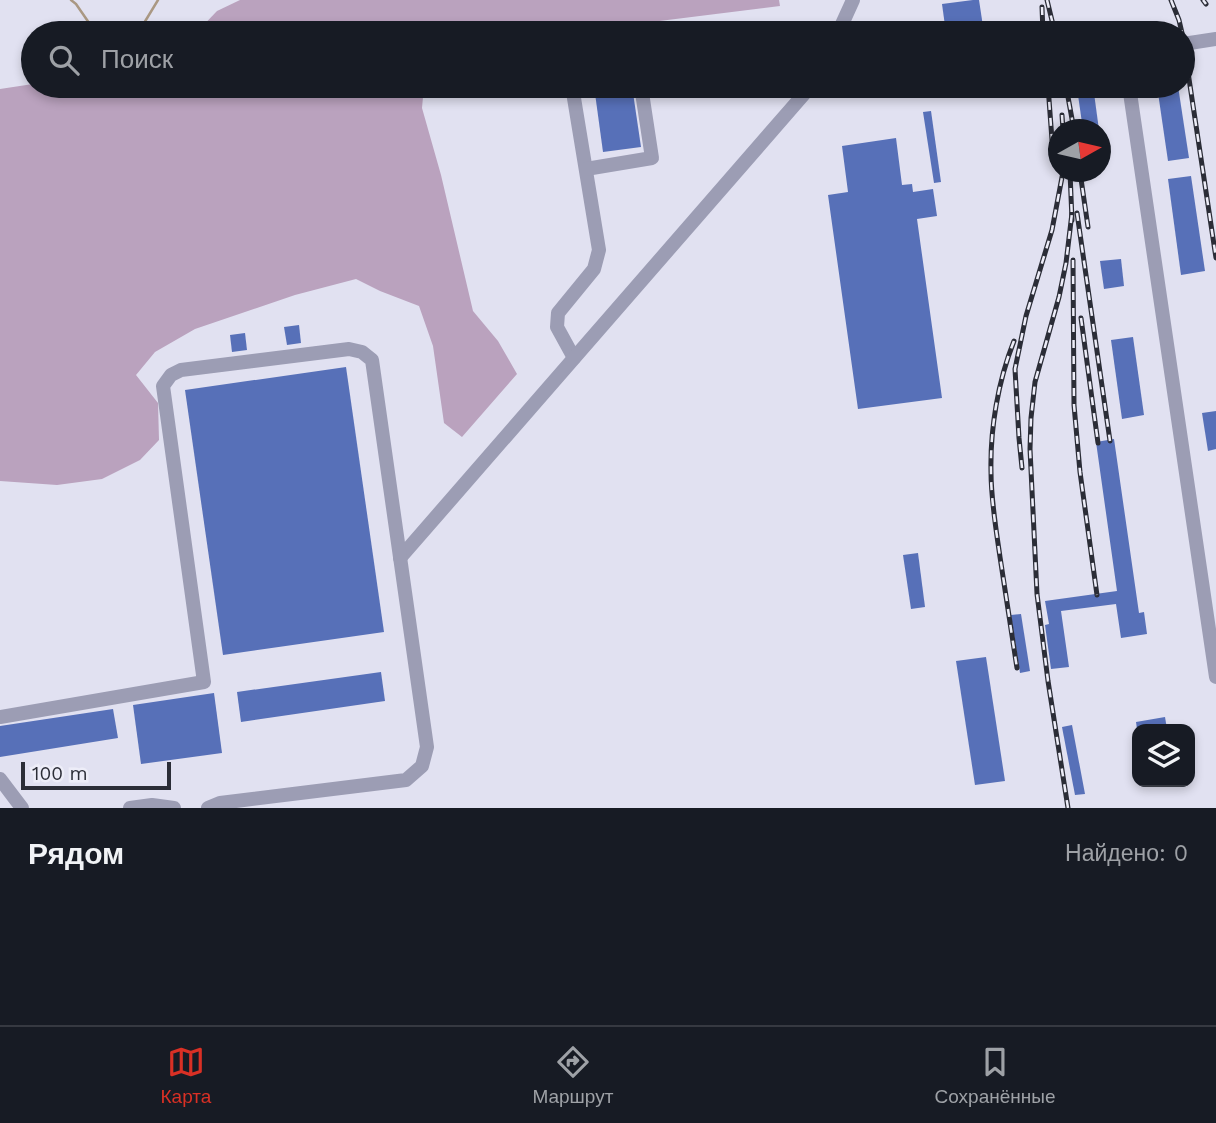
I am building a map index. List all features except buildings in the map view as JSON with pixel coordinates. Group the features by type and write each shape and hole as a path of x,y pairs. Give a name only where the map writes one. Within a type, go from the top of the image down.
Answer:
{"street":[{"path":"843,21 853,0"},
{"path":"1195,42 1216,39"},
{"path":"574,98 599,250 594,269 558,313 557,327 574,358"},
{"path":"586,169 652,158 643,98"},
{"path":"400,558 801,98"},
{"path":"1131,98 1216,677"},
{"path":"0,717 204,682 163,386 171,375 181,370 349,349 362,352 372,360 428,747 422,766 406,780 220,803 208,808"},
{"path":"0,779 22,808"},
{"path":"130,808 152,805 174,808"}],"shaded area":[{"path":"240,0 779,0 780,6 659,21 207,21 217,11"},
{"path":"21,86 21,98 423,98 422,108 441,175 473,311 498,341 517,374 462,437 444,423 433,346 419,306 356,279 295,295 195,329 155,352 136,375 158,403 159,440 140,460 102,479 57,485 0,481 0,89"}],"waterway":[{"path":"71,0 88,21"},
{"path":"145,21 158,0"}],"railway":[{"path":"1047,0 1052,21"},
{"path":"1171,0 1179,21"},
{"path":"1203,0 1206,4"},
{"path":"1042,7 1043,21"},
{"path":"1049,98 1050,119"},
{"path":"1068,98 1072,119"},
{"path":"1192,98 1216,258"},
{"path":"1062,115 1062,119"},
{"path":"1022,468 1015,369 1026,316 1052,230 1061,182"},
{"path":"1070,182 1072,220"},
{"path":"1081,182 1088,227"},
{"path":"1068,808 1037,594 1030,449 1035,382 1059,297 1072,213"},
{"path":"1077,213 1110,441"},
{"path":"1073,260 1074,405 1097,595"},
{"path":"1081,318 1098,443"},
{"path":"1014,341 996,405 991,472 995,525 1017,668"}]}
